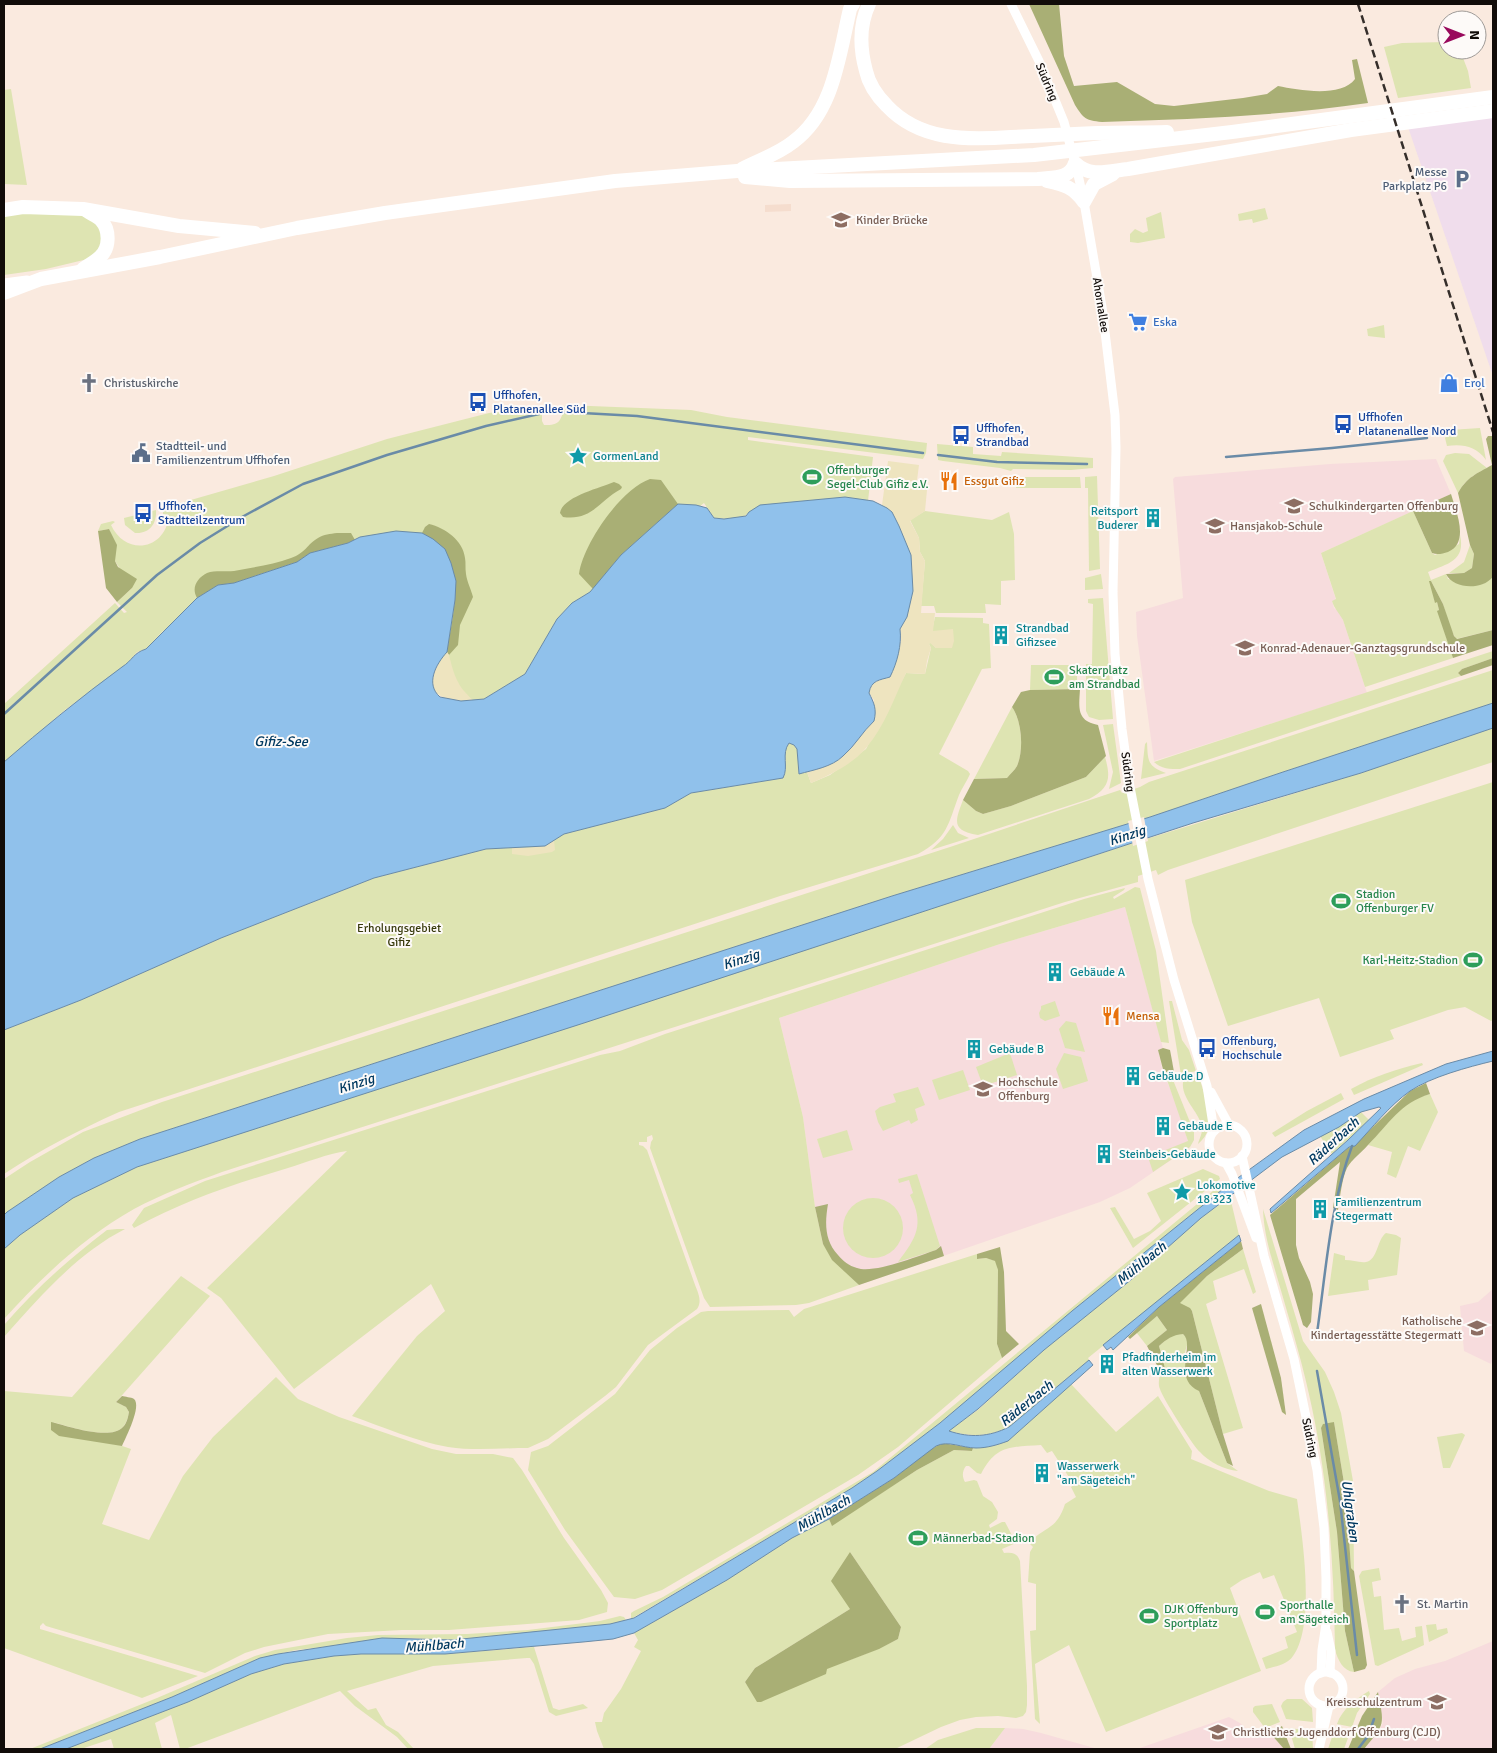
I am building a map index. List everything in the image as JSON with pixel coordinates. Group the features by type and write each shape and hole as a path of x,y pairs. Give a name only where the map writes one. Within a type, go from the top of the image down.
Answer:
{"highway":[{"path":"737,171 792,143 805,132 819,114 833,81 850,8 853,4"},
{"path":"869,4 863,24 861,41 863,58 872,86 880,99 894,114 926,132 977,140 1090,133 1232,132"},
{"path":"1075,163 1082,170 1092,173 1128,169 1350,123 1493,97"},
{"path":"4,293 41,279 160,257 268,234 385,213 615,181 737,171 1034,155 1232,132 1493,110"},
{"path":"715,173 790,181 1038,179 1066,175 1073,171 1075,163"},
{"path":"1038,179 1068,187 1076,192 1084,202 1094,184 1105,177 1128,169"},
{"path":"4,210 23,207 83,208 178,226 268,234"},
{"path":"78,272 100,257 108,242 105,226 83,208"}],"main road":[{"path":"4,284 41,279"}],"street":[{"name":"Südring","path":"1011,4 1039,61 1064,122 1075,163"},
{"name":"Ahornallee","path":"1075,163 1084,202 1102,308 1115,415 1116,448"},
{"name":"Südring","path":"1116,448 1113,592 1122,730 1130,787 1148,879 1174,980 1207,1086 1214,1131 1209,1141 1211,1153 1226,1163 1232,1174 1264,1256"},
{"name":"Südring","path":"1207,1086 1229,1124 1238,1128 1246,1138 1247,1145 1242,1156 1244,1166 1264,1256 1294,1360 1317,1470 1324,1536 1326,1624 1330,1651 1326,1672"},
{"path":"1214,1131 1221,1126 1229,1124"},
{"path":"1226,1163 1235,1161 1242,1156"},
{"path":"1326,1672 1338,1678 1343,1687 1337,1702 1325,1705 1313,1699 1309,1689 1313,1678 1326,1672"},
{"path":"1319,1745 1325,1705"}],"shaded area":[{"path":"1493,116 1493,376 1408,127"},
{"path":"791,204 791,211 765,212 765,205"},
{"path":"1436,459 1451,494 1321,553 1336,600 1332,601 1334,608 1343,620 1367,693 1154,761 1137,636 1136,612 1183,598 1173,479 1175,477 1330,464"},
{"name":"Hochschule Offenburg","path":"1125,907 1163,1048 1158,1050 1163,1072 1174,1098 1190,1147 1130,1188 1100,1202 859,1285 823,1244 815,1207 803,1117 779,1018 1000,944"},
{"name":"Katholische Kindertagesstätte Stegermatt","path":"1493,1289 1493,1359 1491,1364 1464,1351 1460,1306 1478,1302"},
{"name":"Kreisschulzentrum","path":"1493,1641 1493,1749 1364,1749 1383,1723 1378,1692 1395,1678 1415,1669 1445,1661"},
{"name":"Christliches Jugenddorf Offenburg (CJD)","path":"1229,1717 1240,1723 1256,1737 1270,1733 1284,1749 1137,1749"},
{"path":"1005,1728 1041,1733 1098,1749 989,1749"}],"green space":[{"path":"1029,4 1059,4 1064,56 1074,86 1117,82 1155,104 1174,106 1267,94 1278,86 1319,91 1340,89 1355,79 1352,60 1357,59 1368,103 1302,111 1235,116 1102,122 1092,120 1083,116 1075,105"},
{"path":"1437,42 1437,60 1464,60 1471,88 1398,98 1384,47 1402,43"},
{"path":"11,89 27,185 4,184 4,90"},
{"path":"1265,208 1268,219 1253,223 1252,219 1239,221 1238,214"},
{"path":"26,211 76,214 98,220 105,240 92,258 46,269 4,275 4,215"},
{"path":"1161,212 1165,238 1138,243 1130,242 1130,234 1135,229 1143,233 1148,231 1146,218"},
{"path":"1384,325 1385,338 1368,336 1367,329"},
{"path":"565,405 691,410 727,417 927,443 926,453 923,459 748,437 748,440 873,457 868,501 845,497 749,512 742,517 729,519 714,518 704,503 590,592 572,603 557,619 525,674 484,699 461,701 360,537 163,631 146,649 137,652 127,664 65,710 4,762 4,704 115,603 124,613 127,612 117,602 132,588 115,561 109,529 98,531 101,524 113,521 115,522 111,525 126,542 144,545 153,542 161,536 166,527 169,515 163,514 163,508 274,476 387,439 489,413 542,406 542,421 544,425 554,424 561,418"},
{"path":"1480,428 1486,460 1482,455 1469,447 1447,446 1445,438 1450,430"},
{"path":"1488,436 1492,436 1493,441 1493,577 1485,583 1467,586 1457,584 1446,574 1464,573 1472,568 1474,554 1470,545 1458,493 1468,479 1492,465 1486,439"},
{"path":"937,444 973,447 973,454 1001,456 1002,452 1093,458 1093,468 1071,470 1013,469 1011,471 943,461 938,460"},
{"path":"1455,453 1469,454 1487,468 1470,478 1458,493 1443,461 1446,455"},
{"path":"1097,476 1100,569 1089,571 1088,488 1085,488 1085,477"},
{"path":"1015,477 1080,477 1081,488 1016,488"},
{"path":"650,479 661,480 678,504 621,555 593,589 579,574 588,548 605,519 616,506 627,494"},
{"path":"614,482 622,487 621,489 595,509 581,516 573,517 563,517 560,513 562,507 567,502 591,490"},
{"path":"1451,494 1460,526 1458,542 1455,548 1448,552 1434,554 1413,511"},
{"path":"156,510 153,524 144,532 135,533 125,525 124,518"},
{"path":"925,511 992,520 1009,512 1014,534 1015,580 1001,581 1001,605 985,604 986,613 936,613 934,606 921,606 925,561 920,552 919,538 910,520"},
{"path":"1413,511 1432,553 1435,555 1459,544 1460,535 1461,544 1458,556 1448,564 1428,572 1431,580 1446,574 1448,579 1483,584 1493,577 1493,630 1456,639 1450,628 1443,604 1431,581 1435,602 1437,602 1438,611 1453,658 1365,687 1343,620 1332,601 1336,599 1321,553"},
{"path":"429,524 447,532 461,546 464,552 467,577 473,597 460,625 458,645 449,655 447,652 453,619 455,586 447,557 437,544 422,533"},
{"path":"109,529 117,545 115,561 118,567 137,579 132,588 117,602 106,588 98,531"},
{"path":"351,533 355,540 310,553 297,562 234,583 218,585 197,598 195,594 196,584 207,573 234,571 284,560 300,554 314,540 327,534"},
{"path":"1470,545 1474,554 1472,568 1464,573 1449,573 1464,562"},
{"path":"1101,574 1103,589 1085,590 1085,578"},
{"path":"1429,581 1431,581 1443,604 1454,636 1457,639 1493,630 1493,645 1453,658"},
{"path":"1103,598 1113,719 1099,720 1089,717 1086,711 1086,664 1092,664 1093,604 1088,603 1088,599"},
{"name":"Erholungsgebiet Gifiz","path":"935,617 983,618 983,623 989,624 991,668 982,669 939,754 970,774 959,795 946,829 936,842 918,854 780,896 119,1112 60,1141 4,1174 4,1030 81,1000 221,938 374,878 486,849 545,846 564,834 665,808 691,793 783,778 789,743 797,749 799,774 807,772 811,783 830,775 866,749 906,673 925,674 931,648 930,642 936,648 932,631"},
{"path":"1493,651 1493,658 1462,669 1458,673 1461,676 1180,769 1169,769 1154,762"},
{"path":"1493,658 1493,665 1461,676 1458,673 1462,669"},
{"name":"Skaterplatz am Strandbad","path":"1031,665 1077,665 1077,689 1030,690"},
{"path":"1493,670 1493,703 1150,817 892,896 140,1139 94,1158 59,1177 4,1215 4,1179 83,1132 162,1102 950,847 1120,790 1122,793 1149,782"},
{"path":"1080,689 1080,712 1086,720 1098,725 1106,756 1086,777 1011,806 983,814 976,811 963,800 974,779 1007,778 1017,766 1021,752 1021,736 1018,720 1012,707 1021,692 1030,690"},
{"path":"1012,707 1018,720 1021,736 1021,752 1017,766 1007,778 974,779"},
{"path":"1113,724 1121,783 1109,789 1113,772 1103,725"},
{"path":"1493,728 1493,762 1168,870 1158,875 1156,870 1138,876 1138,882 1065,902 222,1172 155,1198 116,1220 81,1245 33,1288 4,1319 4,1249 20,1235 73,1198 137,1167 1130,844 1361,773"},
{"path":"1147,742 1150,762 1155,768 1166,773 1141,779 1145,744"},
{"path":"1105,757 1108,771 1107,782 1101,791 1089,799 978,835 963,831 957,824 963,800 976,811 983,814 1011,806 1086,777"},
{"name":"Stadion Offenburger FV","path":"1493,782 1493,1020 1491,1021 1465,1007 1448,1010 1390,1030 1394,1039 1340,1057 1319,998 1228,1026 1192,922 1185,880"},
{"path":"953,825 958,833 969,838 931,850 943,839"},
{"path":"1135,887 1140,888 1156,951 1169,1043 1161,1042 1125,907 1000,944 779,1018 803,1117 815,1207 823,1244 859,1285 809,1303 796,1305 710,1307 704,1298 650,1148 653,1139 652,1135 647,1137 647,1142 639,1142 639,1145 647,1150 698,1292 699,1306 648,1345 616,1387 548,1439 528,1448 478,1449 448,1447 411,1437 352,1416 417,1336 445,1311 431,1284 294,1389 221,1298 207,1288 347,1151 325,1156 228,1187 171,1209 134,1228 132,1225 144,1208 205,1181 600,1055 620,1051 665,1034 1084,899 1125,888 1113,897 1114,899"},
{"path":"1055,1001 1060,1016 1045,1021 1040,1018 1041,1006"},
{"path":"1169,1001 1172,1001 1182,1040 1189,1050 1196,1071 1181,1075"},
{"path":"1066,1021 1076,1023 1085,1052 1065,1048 1059,1029"},
{"path":"1163,1048 1170,1050 1175,1077 1165,1077 1158,1050"},
{"path":"1010,1053 1017,1075 983,1086 976,1067"},
{"path":"1064,1053 1081,1057 1088,1081 1063,1089 1056,1069"},
{"path":"1422,1063 1423,1065 1354,1095 1351,1089 1386,1073"},
{"path":"963,1070 970,1090 939,1100 932,1080"},
{"path":"1199,1076 1210,1121 1205,1137 1198,1144 1202,1126 1187,1099 1183,1082"},
{"path":"1167,1080 1173,1080 1194,1132 1194,1140 1190,1147 1153,1172 1148,1157 1188,1141"},
{"path":"1426,1083 1430,1094 1411,1103 1396,1115 1349,1165 1341,1188 1338,1210 1333,1208 1340,1162 1296,1199 1296,1245 1313,1294 1311,1322 1307,1328 1303,1325 1270,1215 1349,1147 1351,1148 1410,1091"},
{"path":"918,1087 925,1105 915,1109 918,1120 911,1124 909,1120 883,1131 875,1111 880,1107 896,1102 893,1094"},
{"path":"1341,1093 1344,1099 1275,1137 1272,1133 1307,1111"},
{"path":"1430,1094 1438,1112 1420,1151 1408,1146 1396,1178 1387,1174 1392,1152 1368,1145 1398,1111 1415,1098"},
{"path":"1361,1112 1369,1120 1332,1154 1320,1136 1339,1127"},
{"path":"847,1130 853,1150 823,1158 817,1139"},
{"path":"1203,1169 1219,1176 1220,1179 1133,1248 1110,1208 1115,1207 1134,1239 1150,1231 1161,1221 1147,1193"},
{"path":"917,1174 940,1246 936,1250 898,1262 910,1246 918,1223 915,1206 910,1195 913,1193 909,1180 899,1183 898,1179"},
{"path":"1225,1181 1228,1185 910,1447 852,1488 631,1619 631,1613 634,1611 663,1597 873,1472"},
{"path":"1230,1197 1239,1235 1088,1358 1089,1360 1009,1427 994,1433 979,1435 949,1431 979,1409 1044,1350 1132,1279 1201,1218"},
{"path":"873,1198 890,1203 898,1211 903,1228 898,1245 890,1253 873,1258 856,1253 848,1245 843,1228 848,1211 856,1203"},
{"path":"828,1204 826,1224 830,1243 840,1257 851,1266 865,1269 885,1267 936,1250 941,1246 944,1256 859,1285 832,1260 823,1244 815,1207"},
{"path":"1263,1209 1303,1341 1325,1372 1341,1413 1353,1481 1354,1571 1351,1568 1346,1495 1334,1422 1321,1428 1337,1532 1345,1631 1354,1672 1344,1667 1339,1661 1335,1650 1330,1529 1323,1468 1309,1393 1267,1241"},
{"path":"125,1229 107,1239 74,1264 45,1292 4,1337 4,1325 40,1287 107,1230"},
{"path":"1386,1233 1401,1238 1397,1275 1368,1280 1369,1290 1328,1296 1334,1253 1345,1256 1345,1260 1366,1262 1373,1257"},
{"path":"1241,1241 1243,1249 1207,1276 1180,1303 1192,1311 1233,1466 1227,1463 1199,1391 1191,1385 1187,1378 1185,1370 1187,1346 1183,1334 1170,1338 1159,1346 1166,1372 1162,1375 1147,1346 1167,1330 1157,1316 1130,1339 1128,1337 1159,1307"},
{"path":"1000,1247 1004,1272 1006,1331 1019,1344 1002,1358 997,1344 998,1270 995,1261 986,1258 977,1259 977,1254"},
{"path":"1243,1249 1256,1292 1253,1294 1244,1269 1213,1281 1217,1299 1206,1304 1243,1428 1223,1434 1192,1311 1179,1303 1207,1276"},
{"path":"977,1254 978,1259 986,1258 996,1261 998,1270 997,1344 1002,1358 898,1447 858,1475 662,1590 635,1599 614,1597 565,1530 528,1470 531,1452 548,1446 615,1394 650,1350 677,1328 701,1312 789,1310 794,1317 804,1309"},
{"path":"181,1276 210,1296 116,1402 126,1407 129,1412 123,1427 109,1433 99,1433 52,1422 131,1449 102,1524 149,1540 183,1476 213,1437 276,1377 298,1399 339,1417 432,1449 456,1454 493,1454 513,1458 564,1538 601,1590 608,1603 607,1612 579,1620 449,1630 402,1630 328,1634 264,1647 245,1653 205,1673 46,1626 43,1623 40,1626 40,1629 198,1676 142,1698 4,1648 4,1391 72,1397"},
{"path":"1261,1304 1281,1378 1286,1415 1282,1412 1252,1308"},
{"path":"1157,1316 1167,1330 1147,1346 1136,1332"},
{"path":"1175,1334 1183,1334 1187,1338 1188,1342 1185,1352 1186,1377 1199,1391 1227,1463 1238,1471 1218,1465 1196,1448 1162,1394 1159,1386 1160,1374 1166,1372 1159,1346"},
{"path":"1071,1384 1116,1432 1158,1396 1192,1451 1191,1459 1269,1491 1297,1499 1304,1556 1306,1602 1300,1642 1291,1659 1266,1669 1262,1658 1288,1648 1285,1637 1297,1632 1274,1575 1263,1579 1260,1572 1230,1588 1261,1671 1106,1732 1069,1645 1035,1664 1040,1724 1035,1719 1030,1631 1036,1630 1036,1584 1028,1582 1030,1552 1033,1547 1029,1543 1054,1523 1062,1513 1065,1504 1076,1497 1071,1487 1074,1485 1052,1451 1047,1453 1041,1445 1013,1447 1005,1449 992,1458 981,1474 966,1466 963,1476 965,1482 977,1481 983,1496 992,1502 998,1512 997,1519 989,1525 990,1528 1005,1522 1016,1543 1002,1549 1004,1553 1012,1553 1018,1556 1020,1561 1027,1686 1027,1705 1023,1716 1016,1718 998,1716 976,1717 960,1720 895,1749 604,1749 595,1722 602,1722 604,1713 621,1689 641,1651 634,1647 638,1640 634,1633 727,1580 792,1538 829,1519 832,1525 917,1470 954,1450 972,1451 973,1448 993,1446 1008,1441","holes":["850,1552 901,1627 898,1639 881,1648 844,1662 751,1691 745,1682 755,1668 850,1609"]},
{"path":"122,1396 134,1399 136,1408 122,1446 59,1436 51,1430 51,1422 99,1433 117,1431 125,1424 129,1412 126,1407 116,1402"},
{"path":"1334,1422 1346,1495 1351,1568 1354,1571 1367,1665 1365,1669 1354,1672 1345,1631 1337,1532 1321,1428 1323,1424"},
{"path":"1462,1433 1465,1435 1450,1468 1443,1468 1437,1437"},
{"path":"942,1443 973,1448 972,1451 954,1450 917,1470 832,1526 829,1519 894,1478 928,1451"},
{"path":"850,1552 901,1627 898,1639 879,1649 827,1669 826,1674 761,1702 757,1702 745,1682 755,1668 850,1609 831,1581"},
{"path":"1379,1568 1381,1580 1372,1582 1374,1597 1381,1596 1384,1630 1399,1628 1402,1641 1416,1637 1415,1627 1422,1626 1424,1645 1378,1666 1375,1665 1359,1576 1362,1571"},
{"path":"620,1616 626,1620 610,1624 452,1640 408,1638 296,1650 260,1658 172,1697 40,1749 30,1749 255,1656 275,1650 378,1635 467,1634 528,1630 600,1621"},
{"path":"1436,1624 1437,1630 1447,1628 1448,1633 1429,1642 1426,1625"},
{"path":"534,1647 553,1708 559,1710 583,1704 588,1708 556,1716 549,1712 534,1664 530,1658 527,1658 433,1666 347,1691 368,1710 376,1708 386,1725 398,1732 414,1749 408,1749 397,1737 355,1706 340,1691 185,1749 180,1749 171,1715 155,1723 162,1749 114,1749 111,1739 81,1749 66,1749 188,1702 251,1674 284,1664 361,1654 445,1654"},
{"path":"1369,1691 1370,1694 1357,1713 1352,1727 1337,1724 1346,1709"},
{"path":"1378,1692 1382,1718 1380,1728 1364,1749 1348,1749 1362,1716"},
{"path":"1287,1699 1302,1699 1312,1708 1313,1722 1286,1719 1281,1706"},
{"path":"1272,1704 1280,1722 1265,1728 1253,1712 1253,1708 1255,1706"},
{"path":"1282,1726 1291,1749 1284,1749 1270,1733"},
{"path":"976,1728 1005,1728 989,1749 925,1749 938,1740"},
{"path":"1289,1728 1312,1731 1313,1749 1295,1749"},
{"path":"1333,1734 1348,1738 1344,1749 1328,1749"}],"sand":[{"path":"888,461 919,465 916,488 927,490 925,511 910,521 919,538 920,552 925,561 921,613 935,613 933,631 953,629 954,641 952,648 936,648 930,643 931,648 925,674 906,673 884,721 861,754 833,773 811,783 807,772 827,766 839,759 874,721 874,700 869,693 870,689 876,681 890,677 901,640 900,629 907,617 911,555 892,512 882,505"},
{"path":"447,652 457,680 463,690 473,700 448,699 435,692 432,686 432,679"},
{"path":"554,840 555,850 552,852 528,856 512,854 512,847 529,848"}],"water":[{"name":"Gifiz-See","path":"845,497 873,501 892,512 911,555 913,591 907,617 900,629 900,648 893,672 890,677 876,681 870,689 869,693 875,710 874,721 839,760 822,768 799,774 797,749 789,743 783,778 691,793 665,808 564,834 545,846 486,849 374,878 221,938 81,1000 4,1030 4,762 62,713 146,649 197,598 218,585 234,583 297,562 310,553 348,543 360,537 396,531 422,533 445,549 456,581 447,652 436,668 433,686 440,697 461,701 484,699 525,674 557,619 572,603 590,592 621,555 678,504 707,508 714,518 724,519 746,516 760,505"},
{"name":"Kinzig","path":"1493,703 1493,728 1361,773 1193,823 587,1022 137,1167 73,1198 20,1235 4,1249 4,1215 7,1212 59,1177 94,1158 140,1139 892,896 1150,817"},
{"name":"Mühlbach","path":"1493,1051 1493,1061 1461,1069 1410,1091 1388,1110 1355,1146 1349,1147 1271,1213 1270,1209 1381,1108 1361,1112 1339,1127 1282,1157 1201,1218 1132,1279 1044,1350 978,1409 949,1431 964,1435 987,1435 1009,1427 1089,1360 1093,1365 1008,1441 980,1448 945,1444 936,1446 894,1478 829,1519 792,1538 727,1580 634,1633 613,1639 583,1642 445,1654 361,1654 284,1664 251,1674 188,1702 66,1749 40,1749 172,1697 260,1658 278,1654 382,1638 452,1640 610,1624 634,1618 852,1488 877,1471 940,1423 1072,1311 1228,1185 1304,1130 1364,1099 1446,1064"},
{"path":"1239,1235 1241,1241 1159,1307 1113,1350 1111,1347 1107,1350 1103,1345"}],"pier":[{"path":"1144,817 1148,841 1133,846 1128,821"}],"waterway":[{"path":"564,412 637,416 923,453"},
{"path":"4,714 157,575 200,543 242,517 303,484 387,455 486,426 539,414"},
{"path":"1226,457 1427,438"},
{"path":"938,455 997,462 1087,464"},
{"name":"Uhlgraben","path":"1317,1333 1334,1215 1352,1146"},
{"name":"Uhlgraben","path":"1317,1371 1340,1501 1357,1655"},
{"name":"Uhlgraben","path":"1358,1749 1368,1736 1374,1719"}],"railway":[{"path":"1358,4 1493,432"}],"place":[{"name":"Messe Parkplatz P6","path":"1462,179"},
{"name":"Kinder Brücke","path":"841,220"},
{"name":"Eska","path":"1138,322"},
{"name":"Christuskirche","path":"89,383"},
{"name":"Erol","path":"1449,383"},
{"name":"Uffhofen, Platanenallee Süd","path":"478,402"},
{"name":"Uffhofen Platanenallee Nord","path":"1343,424"},
{"name":"Uffhofen, Strandbad","path":"961,435"},
{"name":"Stadtteil- und Familienzentrum Uffhofen","path":"141,453"},
{"name":"GormenLand","path":"578,456"},
{"name":"Offenburger Segel-Club Gifiz e.V.","path":"812,477"},
{"name":"Essgut Gifiz","path":"949,481"},
{"name":"Schulkindergarten Offenburg","path":"1294,506"},
{"name":"Uffhofen, Stadtteilzentrum","path":"143,513"},
{"name":"Reitsport Buderer","path":"1153,518"},
{"name":"Hansjakob-Schule","path":"1215,526"},
{"name":"Strandbad Gifizsee","path":"1001,635"},
{"name":"Konrad-Adenauer-Ganztagsgrundschule","path":"1245,648"},
{"name":"Skaterplatz am Strandbad","path":"1054,677"},
{"name":"Stadion Offenburger FV","path":"1341,901"},
{"name":"Karl-Heitz-Stadion","path":"1473,960"},
{"name":"Gebäude A","path":"1055,972"},
{"name":"Mensa","path":"1111,1016"},
{"name":"Offenburg, Hochschule","path":"1207,1048"},
{"name":"Gebäude B","path":"974,1049"},
{"name":"Gebäude D","path":"1133,1076"},
{"name":"Hochschule Offenburg","path":"983,1089"},
{"name":"Gebäude E","path":"1163,1126"},
{"name":"Steinbeis-Gebäude","path":"1104,1154"},
{"name":"Lokomotive 18 323","path":"1182,1192"},
{"name":"Familienzentrum Stegermatt","path":"1320,1209"},
{"name":"Katholische Kindertagesstätte Stegermatt","path":"1477,1328"},
{"name":"Pfadfinderheim im alten Wasserwerk","path":"1107,1364"},
{"name":"Wasserwerk \"am Sägeteich\"","path":"1042,1473"},
{"name":"Männerbad-Stadion","path":"918,1538"},
{"name":"St. Martin","path":"1402,1604"},
{"name":"Sporthalle am Sägeteich","path":"1265,1612"},
{"name":"DJK Offenburg Sportplatz","path":"1149,1616"},
{"name":"Kreisschulzentrum","path":"1437,1702"},
{"name":"Christliches Jugenddorf Offenburg (CJD)","path":"1218,1732"}],"water label":[{"name":"Räderbach","path":"1333,1141"},
{"name":"Räderbach","path":"1026,1403"}]}
